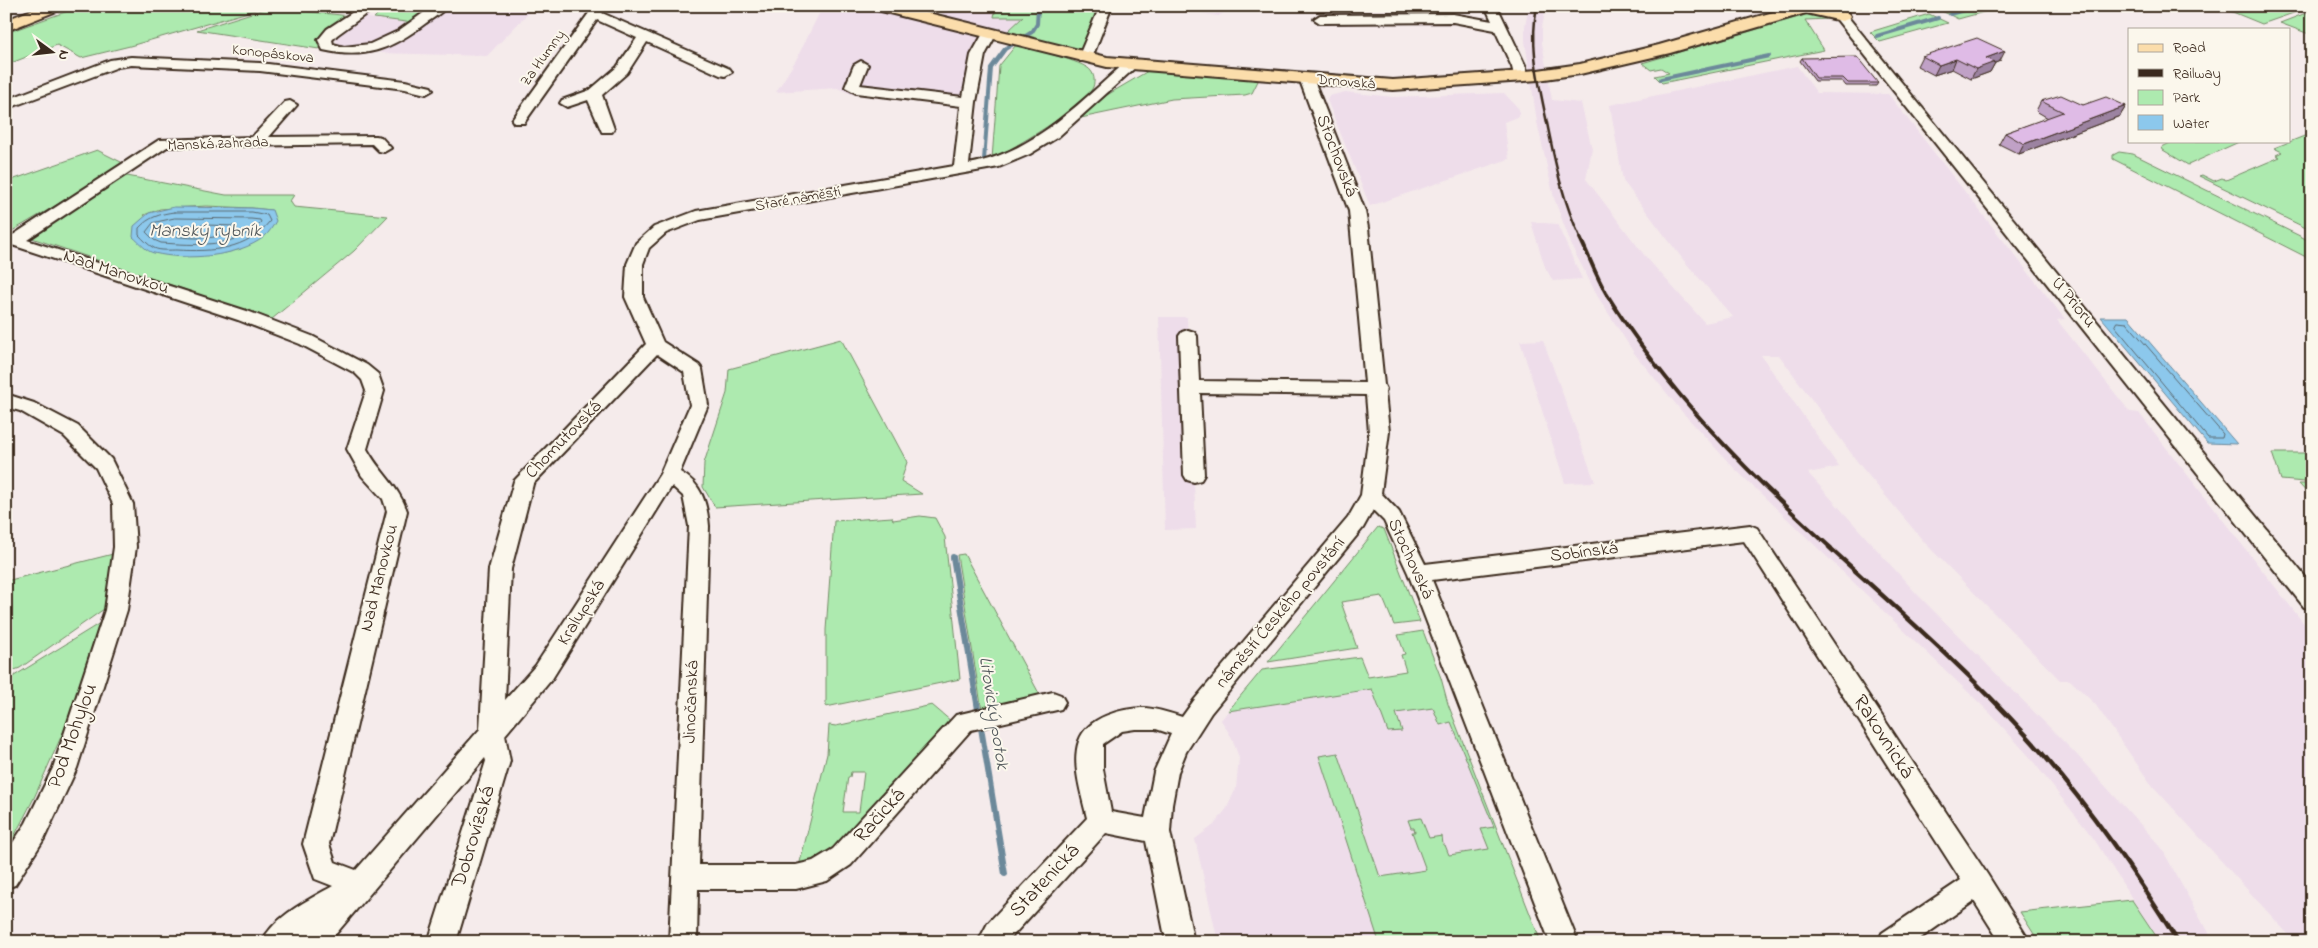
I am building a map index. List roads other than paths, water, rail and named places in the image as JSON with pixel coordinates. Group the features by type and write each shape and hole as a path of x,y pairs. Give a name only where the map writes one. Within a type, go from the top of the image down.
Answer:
{"main road":[{"path":"6,26 56,6"},
{"path":"22,20 64,6"},
{"name":"Drnovská","path":"879,6 1085,58 1131,65 1393,85 1520,76 1580,68 1632,57 1810,7"},
{"path":"1810,7 1837,11"}],"street":[{"path":"371,6 332,32 325,40 328,47 340,51 355,51 383,45 441,6"},
{"path":"1085,58 1106,6"},
{"path":"1491,6 1519,67 1520,76"},
{"path":"2304,6 2312,9"},
{"name":"Za Humny","path":"518,120 597,10 644,36 724,72"},
{"name":"U Prioru","path":"1837,11 2312,601"},
{"path":"1320,19 1379,14 1452,18 1500,27"},
{"path":"961,170 969,102 978,55 998,35"},
{"path":"567,103 595,93 622,70 644,36"},
{"name":"Konopáskova","path":"6,105 115,63 131,61 260,66 405,85 426,90"},
{"path":"861,65 852,87 856,89 920,98 969,102"},
{"name":"Staré náměstí","path":"655,345 634,297 634,264 642,246 660,230 696,216 994,164 1025,151 1052,134 1131,65"},
{"name":"Stochovská","path":"1306,78 1357,211 1377,389 1379,432 1371,495 1392,517 1419,573 1564,942"},
{"path":"595,93 594,97 607,128"},
{"path":"256,142 290,105"},
{"name":"Manská zahrada","path":"11,239 164,143 376,140 384,148"},
{"name":"Nad Manovkou","path":"11,239 270,326 306,340 346,360 371,378 375,391 357,449 369,471 392,496 397,511 316,844 324,870 361,884"},
{"path":"1188,336 1194,476"},
{"name":"Kralupská","path":"311,942 544,672 669,475 700,405 693,369 655,345"},
{"name":"Chomutovská","path":"492,732 500,568 524,481 655,345"},
{"path":"1190,387 1377,389"},
{"name":"Pod Mohylou","path":"6,400 27,407 71,431 104,464 123,504 125,548 116,610 65,768 35,831 6,876"},
{"name":"Jinočanská","path":"669,475 692,490 697,507 699,526 683,942"},
{"name":"náměstí Českého povstání","path":"1180,942 1158,832 1159,806 1166,772 1175,748 1186,729 1356,523 1371,495"},
{"name":"Sobínská","path":"1419,573 1750,533"},
{"name":"Rakovnická","path":"1750,533 2016,942"},
{"name":"Račická","path":"686,877 796,877 818,872 842,857 964,722 1053,702"},
{"path":"1158,832 1100,821 1090,765 1091,741 1101,730 1118,722 1138,717 1170,722 1186,729"},
{"name":"Dobrovízská","path":"442,942 498,761 492,732"},
{"name":"Statenická","path":"995,937 1100,821"},
{"path":"1892,942 1978,883"},
{"path":"276,942 307,915 361,884"}],"water":[{"name":"Manský rybník","path":"174,207 272,210 276,221 266,235 253,244 211,256 181,257 154,253 146,249 133,237 134,226 149,213"},
{"path":"2101,317 2128,317 2237,444 2207,443"}],"waterway":[{"name":"Litovický potok","path":"984,160 991,68 1005,49 1032,32 1037,24 1038,6"},
{"path":"1950,14 1978,6"},
{"path":"1877,36 1938,18"},
{"path":"1661,79 1769,56"},
{"name":"Litovický potok","path":"953,557 1005,874"}],"railway":[{"path":"1537,6 1534,36 1541,94 1560,182 1569,211 1581,239"},
{"path":"1580,238 1599,280 1629,329 1681,396 1768,490 1831,548"},
{"path":"1829,547 1955,662 2026,735 2088,809 2178,942"}]}
